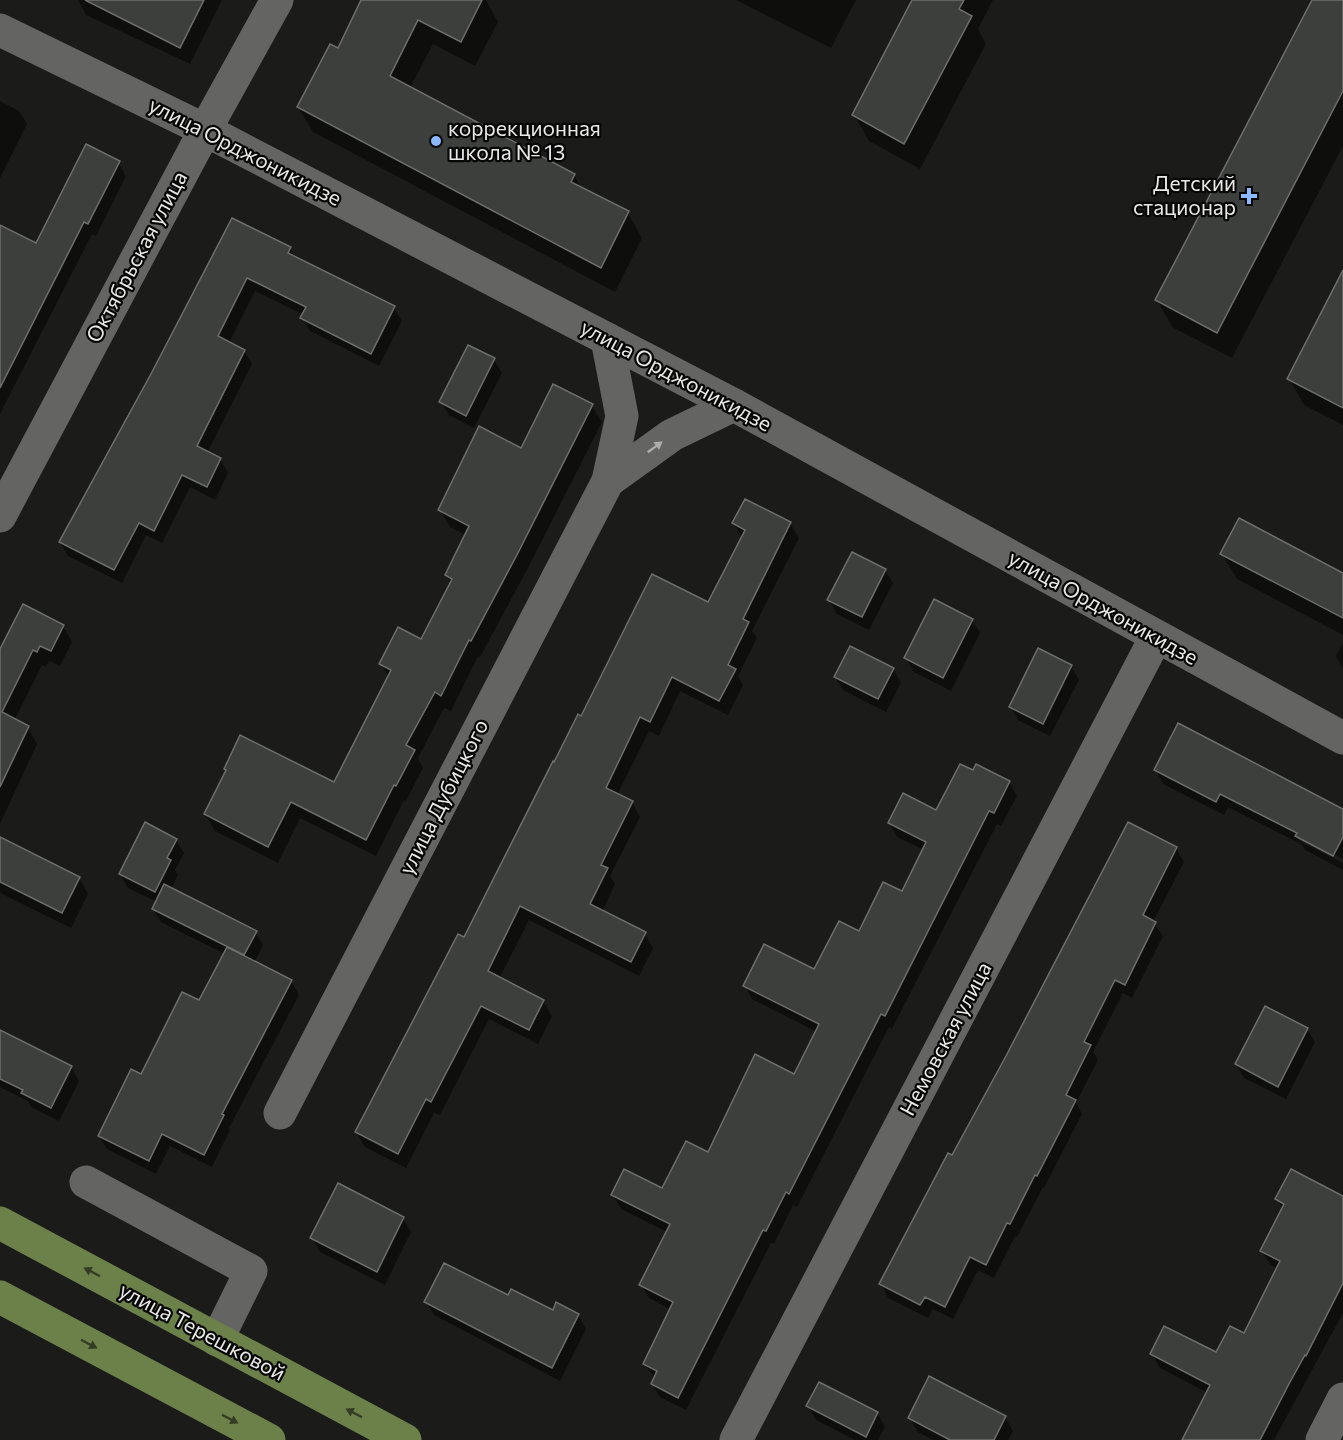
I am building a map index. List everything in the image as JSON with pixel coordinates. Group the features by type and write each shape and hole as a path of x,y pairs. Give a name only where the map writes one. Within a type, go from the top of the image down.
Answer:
{"main road":[{"name":"улица Терешковой","path":"0,1222 405,1440"},
{"path":"0,1297 269,1440"}],"street":[{"name":"Октябрьская улица","path":"0,516 205,130 277,0"},
{"name":"улица Орджоникидзе","path":"0,30 205,130 734,405 1343,738"},
{"name":"улица Дубицкого","path":"280,1113 608,482 622,416 607,339"},
{"name":"улица Дубицкого","path":"608,482 672,435 734,405"},
{"name":"Немовская улица","path":"736,1440 1156,637"},
{"path":"86,1182 251,1271 217,1340"},
{"path":"1322,1440 1343,1399"}],"building":[{"path":"85,0 204,0 180,48"},
{"name":"коррекционная школа № 13","path":"361,0 482,0 461,42 418,20 390,76 575,174 571,182 629,211 601,268 297,107 330,44 338,48"},
{"path":"912,0 964,0 959,9 972,16 904,144 852,115"},
{"name":"Детский стационар","path":"1312,0 1343,0 1343,91 1217,333 1155,300"},
{"path":"86,144 120,161 88,224 84,222 0,388 0,225 36,243"},
{"path":"232,218 291,247 288,253 395,306 371,354 300,318 306,307 247,278 218,336 245,350 197,446 221,458 207,487 182,475 154,531 139,523 114,570 59,542 152,372"},
{"path":"1343,270 1343,408 1287,379"},
{"path":"468,345 495,358 466,416 439,402"},
{"path":"553,384 593,404 519,551 471,641 469,640 441,696 435,692 406,745 415,750 366,840 291,802 268,847 204,814 240,735 334,782 391,670 379,664 398,627 421,639 452,579 445,575 469,526 438,510 479,426 521,448"},
{"path":"745,499 791,522 743,619 749,622 728,665 736,669 719,701 672,677 650,722 640,717 606,788 633,801 601,865 608,868 590,904 646,932 631,962 520,906 488,971 544,1000 529,1030 481,1006 431,1102 426,1099 398,1154 355,1132 458,934 464,937 553,761 578,714 581,716 652,574 708,602 745,530 732,523"},
{"path":"1239,518 1343,573 1343,618 1220,554"},
{"path":"852,552 886,569 862,617 827,600"},
{"path":"934,599 973,619 943,678 904,658"},
{"path":"23,604 64,625 51,651 40,646 37,652 33,650 2,712 29,726 0,787 0,649"},
{"path":"850,646 894,668 878,699 834,677"},
{"path":"1038,648 1072,665 1043,724 1009,707"},
{"path":"1178,723 1343,809 1343,837 1333,856 1295,836 1297,833 1220,794 1216,802 1154,770"},
{"path":"960,764 973,770 976,764 1010,781 994,813 989,811 885,1016 881,1014 789,1194 786,1192 766,1231 763,1230 678,1398 651,1384 657,1371 643,1364 673,1302 639,1285 670,1224 611,1195 624,1169 662,1188 686,1141 708,1152 755,1054 794,1074 819,1024 743,986 764,944 814,969 839,921 859,931 883,882 902,891 926,842 888,823 903,793 936,810"},
{"path":"145,822 177,839 167,858 171,860 155,892 119,874"},
{"path":"1128,822 1177,847 1143,915 1156,922 1125,985 1115,980 1084,1042 1091,1045 1066,1095 1076,1100 1037,1176 1035,1175 1010,1224 1007,1223 986,1265 970,1257 945,1307 925,1297 920,1305 879,1284 948,1153 952,1155 1006,1056"},
{"path":"0,837 80,877 62,913 0,882"},
{"path":"164,884 257,931 244,955 152,909"},
{"path":"227,947 292,980 222,1114 224,1115 204,1155 162,1134 149,1161 98,1136 131,1069 141,1074 182,992 199,1000"},
{"path":"1265,1006 1308,1028 1278,1087 1235,1064"},
{"path":"0,1030 72,1066 51,1108 21,1093 23,1090 0,1079"},
{"path":"1291,1169 1343,1196 1343,1283 1260,1440 1182,1440 1210,1385 1150,1354 1164,1326 1216,1352 1230,1326 1244,1333 1280,1261 1260,1251 1284,1204 1275,1199"},
{"path":"338,1183 404,1217 377,1272 310,1238"},
{"path":"444,1263 508,1295 511,1289 553,1310 556,1302 579,1314 552,1368 424,1302"},
{"path":"929,1376 1006,1416 994,1440 950,1440 908,1418"},
{"path":"819,1382 878,1412 866,1437 806,1406"}],"place":[{"name":"коррекционная школа № 13","path":"436,141"},
{"name":"Детский стационар","path":"1249,196"}]}
